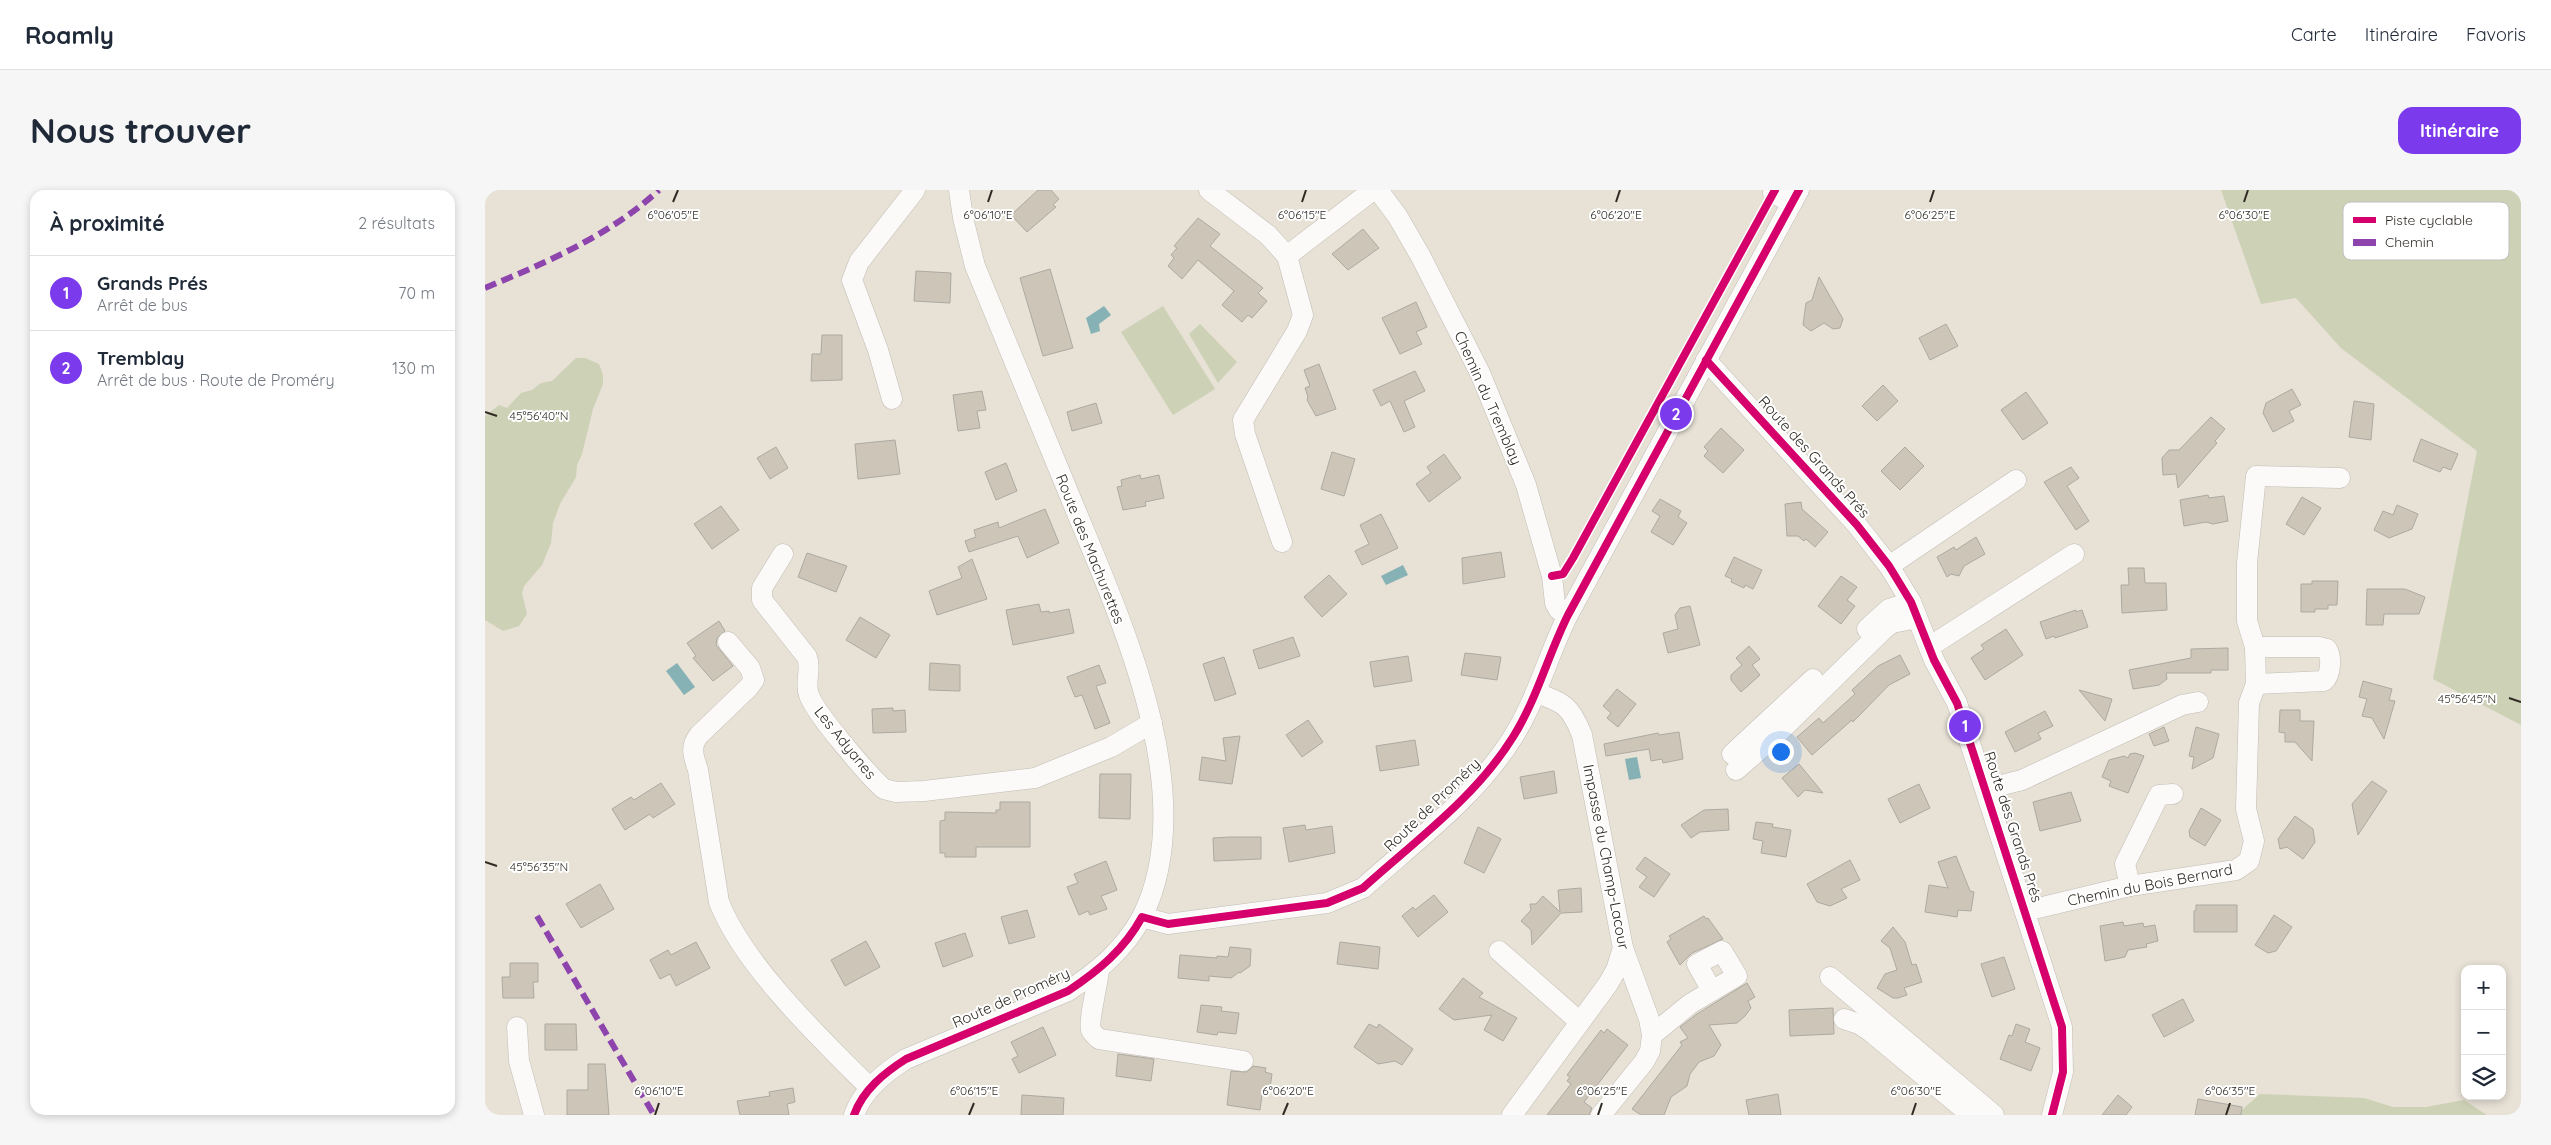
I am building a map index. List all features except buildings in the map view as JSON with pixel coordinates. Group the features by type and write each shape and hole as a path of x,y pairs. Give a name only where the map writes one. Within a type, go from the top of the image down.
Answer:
{"street":[{"path":"892,399 878,350 852,280 859,262 915,190"},
{"name":"Route des Machurettes","path":"959,190 963,218 975,266 1117,615 1151,723 1161,775 1163,846 1157,882 1142,917"},
{"path":"1209,190 1268,235 1287,256 1303,315 1302,323 1243,420 1245,434 1282,542"},
{"path":"1287,256 1373,190"},
{"name":"Chemin du Tremblay","path":"1378,190 1398,217 1421,257 1480,373 1526,484 1549,568 1555,603 1559,610 1568,615"},
{"path":"1773,194 1796,197"},
{"name":"Route de Proméry","path":"854,1115 871,1088 888,1070 906,1059 1067,991 1099,970 1125,944 1142,917 1167,924 1327,903 1363,888 1433,827 1492,767 1514,736 1536,693 1551,650 1568,615 1796,197"},
{"name":"Route des Grands Prés","path":"1706,360 1857,525 1889,566 1914,610 1929,647 1957,703 2026,911 2062,1027 2063,1072 2052,1115"},
{"name":"Chemin du Bois Bernard","path":"2026,911 2130,886 2236,870 2249,861 2254,842 2246,809 2249,703 2256,684 2255,647 2247,621 2247,564 2256,476 2340,478"},
{"path":"1889,566 2016,480"},
{"name":"Les Adyanes","path":"783,554 762,588 762,600 807,657 810,665 807,686 815,707 883,789 896,792 924,791 1035,778 1111,747 1151,723"},
{"path":"1929,647 2074,554"},
{"path":"1734,762 1889,609 1914,610"},
{"path":"728,642 750,668 754,680 699,735 694,741 692,752 698,770 719,902 727,921 751,958 826,1043 871,1088"},
{"path":"2255,647 2319,647 2327,649 2329,655 2329,672 2324,682 2256,684"},
{"name":"Impasse du Champ-Lacour","path":"1536,693 1555,699 1571,711 1582,735 1623,948 1649,1019 1652,1035 1650,1051 1644,1062 1601,1115"},
{"path":"1986,789 2022,780 2182,705 2198,702"},
{"path":"2130,886 2125,864 2159,795 2173,794"},
{"path":"1512,1115 1616,970 1623,948"},
{"path":"1499,951 1580,1022"},
{"path":"1099,970 1090,1024 1094,1034 1099,1038 1243,1061"},
{"path":"1830,977 1993,1115"},
{"path":"1652,1035 1690,1004 1712,991"},
{"path":"1844,1020 1859,1024 1878,1037 1971,1115"},
{"path":"517,1028 519,1061 534,1115"}],"green space":[{"path":"2221,190 2521,190 2521,725 2433,679 2477,451 2341,348 2296,298 2261,304"},
{"path":"1163,306 1215,389 1173,415 1121,332"},
{"path":"1200,324 1237,362 1218,383 1189,334"},
{"path":"576,358 585,358 599,364 603,375 603,384 593,409 582,454 577,465 576,477 560,504 553,523 551,543 542,565 524,586 522,593 527,614 519,626 503,631 485,620 485,416 499,405 507,408 521,393 532,390 541,383 552,381"},
{"path":"2260,1094 2364,1098 2393,1107 2426,1107 2464,1100 2487,1115 2236,1115"}],"water":[{"path":"1104,306 1111,315 1099,324 1100,331 1091,334 1086,318"},
{"path":"1403,565 1408,575 1386,585 1381,576"},
{"path":"677,663 695,687 684,695 666,671"},
{"path":"1637,757 1641,778 1629,780 1625,759"}],"marked path":[{"path":"485,288 577,246 619,221 659,190"},
{"path":"537,916 654,1115"}],"cycle path":[{"path":"1552,576 1563,574 1573,558 1775,190"},
{"path":"854,1115 863,1098 875,1083 906,1059 1068,991 1119,950 1142,917 1168,924 1327,903 1363,888 1463,799 1498,759 1513,737 1529,708 1568,615 1799,190"},
{"path":"1706,360 1857,525 1889,566 1911,602 1934,660 1957,703 2062,1027 2063,1072 2052,1115"}],"place":[{"name":"Tremblay","path":"1676,414"},
{"name":"Grands Prés","path":"1965,726"}]}
